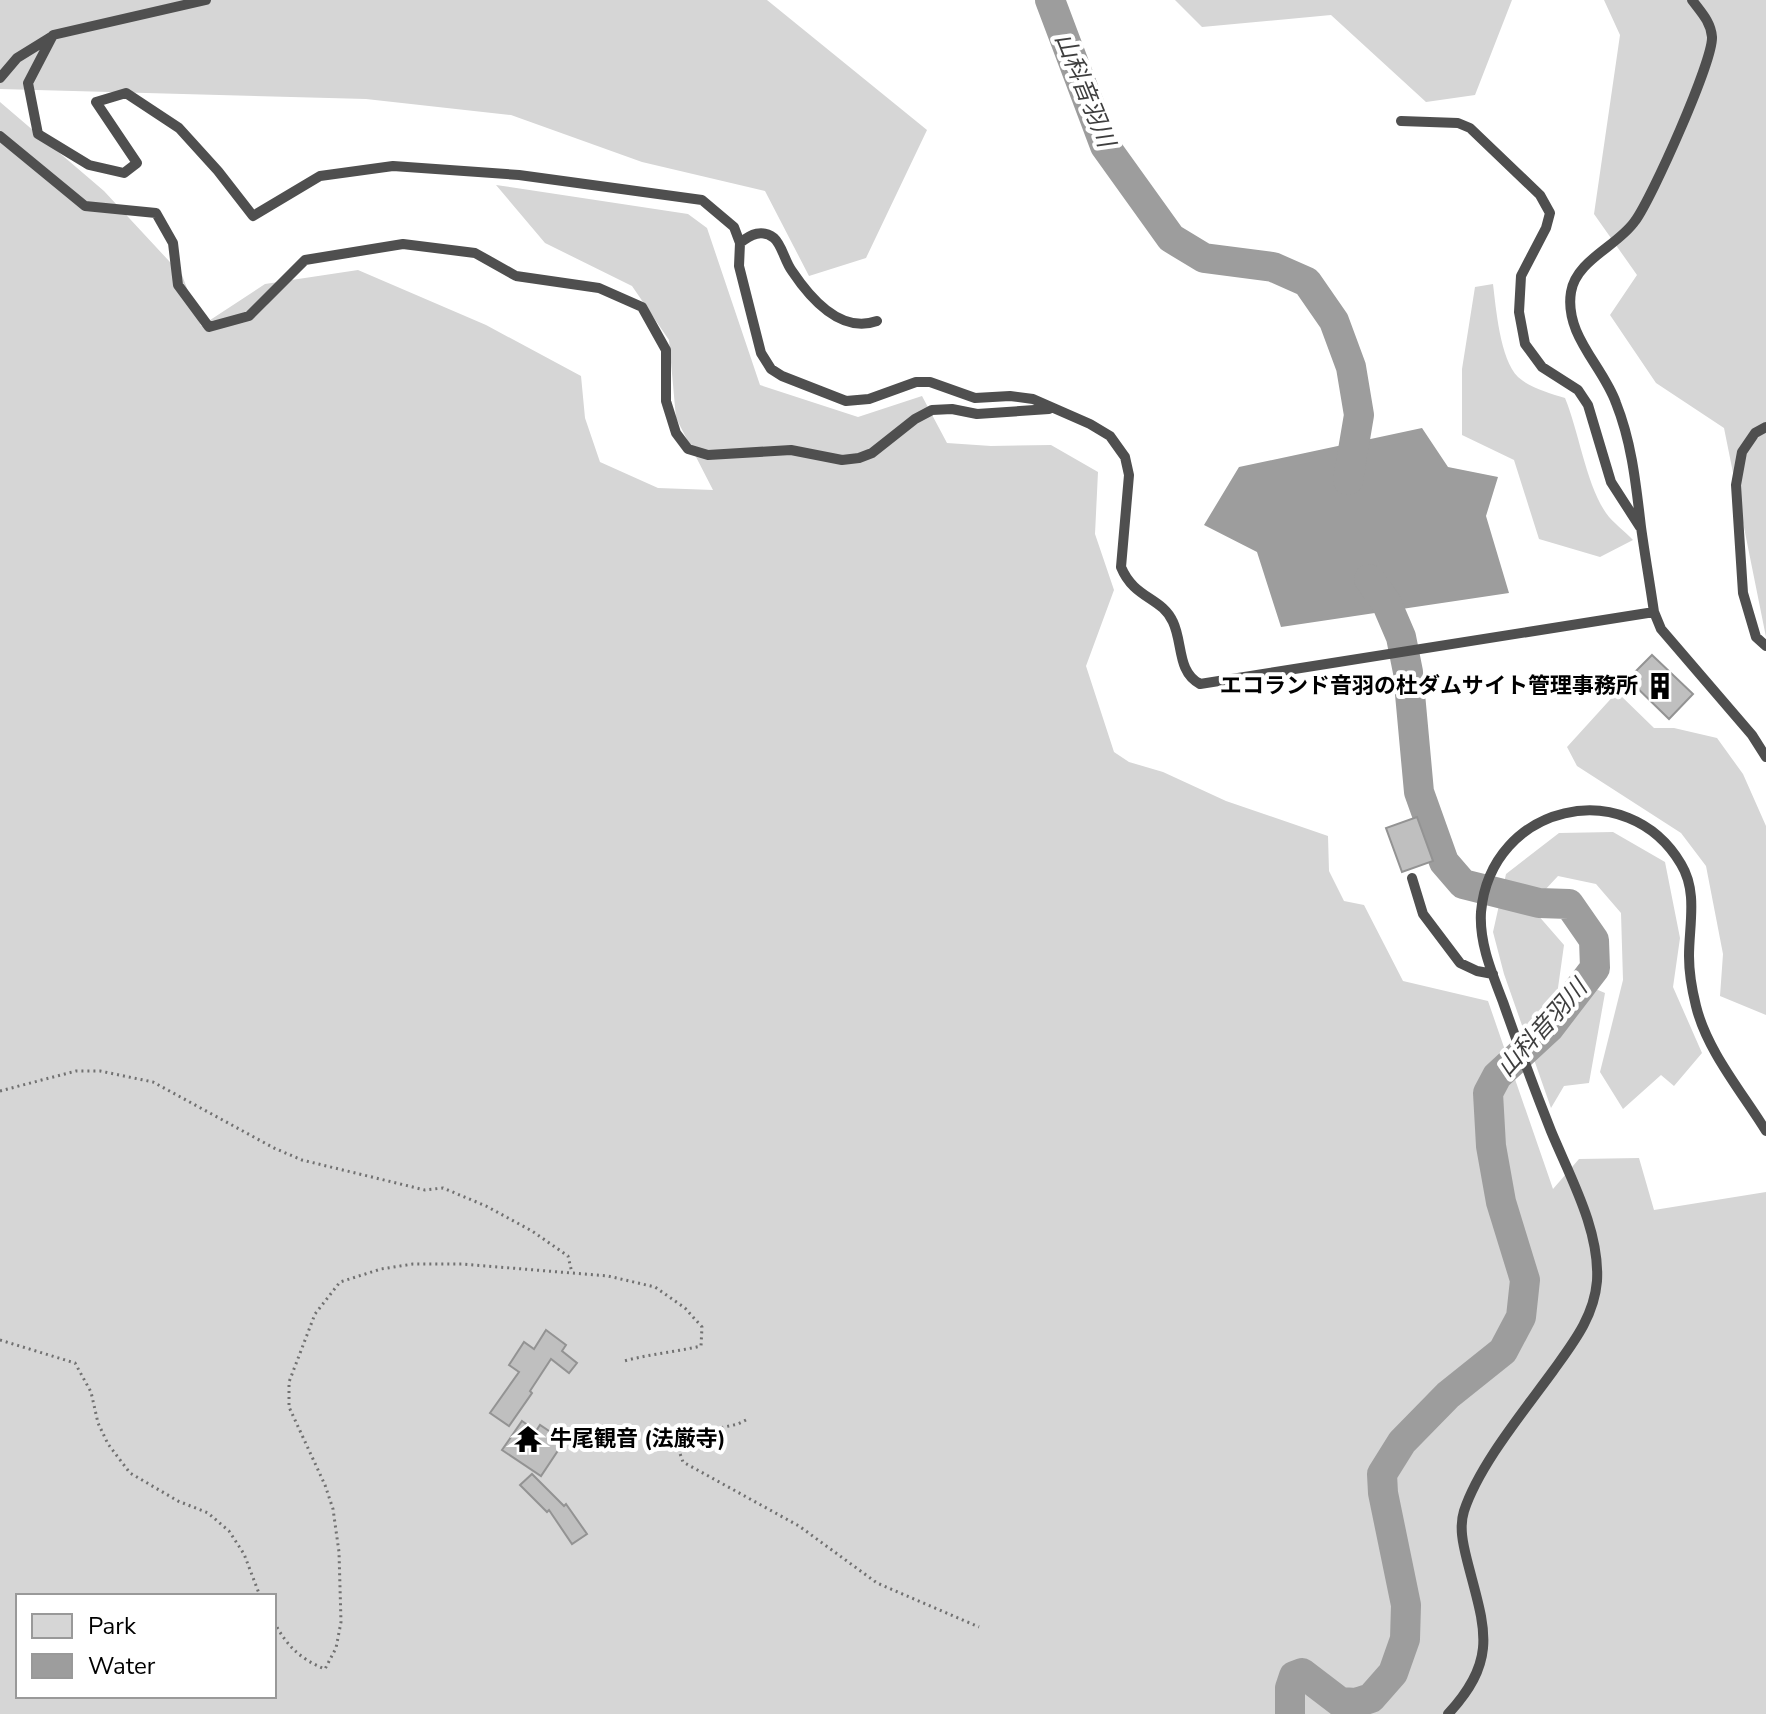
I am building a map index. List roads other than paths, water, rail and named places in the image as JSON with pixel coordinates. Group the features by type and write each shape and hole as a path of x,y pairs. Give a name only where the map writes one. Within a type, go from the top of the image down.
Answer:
{"lane":[{"path":"0,78 17,58 53,35 206,0"},
{"path":"1692,0 1710,24 1712,50 1678,133 1635,222 1597,255 1581,272 1571,290 1572,320 1588,355 1616,401 1636,472 1654,612 1661,629 1734,713 1766,757"},
{"path":"53,35 28,83 38,134 89,165 124,173 137,163 96,102 126,93 179,128 253,216 320,176 393,166 519,175 702,200 734,227 740,243 739,266 761,353 771,369 782,376 846,401 869,399 900,386 930,382 975,398 1010,396 1033,399 1110,436 1125,457 1129,475 1121,567 1136,590 1155,602 1173,622 1186,672 1200,684 1654,612"},
{"path":"1401,121 1458,123 1470,128 1540,195 1550,213 1546,228 1521,276 1519,312 1525,344 1542,367 1570,384 1588,405 1611,482 1642,529"},
{"path":"0,136 85,206 156,213 173,243 178,285 209,327 249,316 305,260 403,244 475,253 516,276 599,288 642,307 666,350 666,401 676,433 688,449 708,455 791,450 842,460 859,458 872,453 915,419 932,410 952,409 977,414 1051,408"},
{"path":"740,243 751,234 764,233 776,239 792,271 817,301 837,318 865,325 877,321"},
{"path":"1766,427 1755,433 1742,452 1736,485 1743,593 1756,637 1766,646"},
{"path":"1448,1714 1476,1679 1484,1627 1462,1538 1463,1514 1485,1468 1578,1336 1592,1310 1597,1283 1591,1232 1498,991 1483,944 1481,912 1487,883 1500,854 1521,833 1545,818 1603,810 1636,822 1664,842 1681,864 1690,889 1691,981 1696,1009 1707,1038 1766,1131"},
{"path":"1412,878 1423,914 1460,963 1493,974"}],"water":[{"path":"1422,428 1448,467 1498,477 1486,516 1509,593 1281,627 1257,552 1204,525 1239,467"}],"waterway":[{"name":"山科音羽川","path":"1050,0 1105,146 1171,238 1204,258 1273,267 1307,282 1334,321 1351,367 1359,415 1348,480"},
{"name":"山科音羽川","path":"1290,1714 1290,1688 1294,1676 1302,1673 1340,1702 1356,1703 1371,1698 1393,1673 1405,1639 1406,1605 1383,1493 1382,1474 1402,1442 1448,1395 1503,1351 1521,1317 1525,1280 1501,1202 1491,1146 1488,1093 1497,1076 1549,1028 1595,968 1594,940 1569,904 1539,903 1463,884 1444,862 1419,792 1408,672 1401,637 1386,602 1369,579"}],"place":[{"name":"エコランド音羽の杜ダムサイト管理事務所","path":"1660,686"},
{"name":"牛尾観音 (法厳寺)","path":"528,1439"}]}
